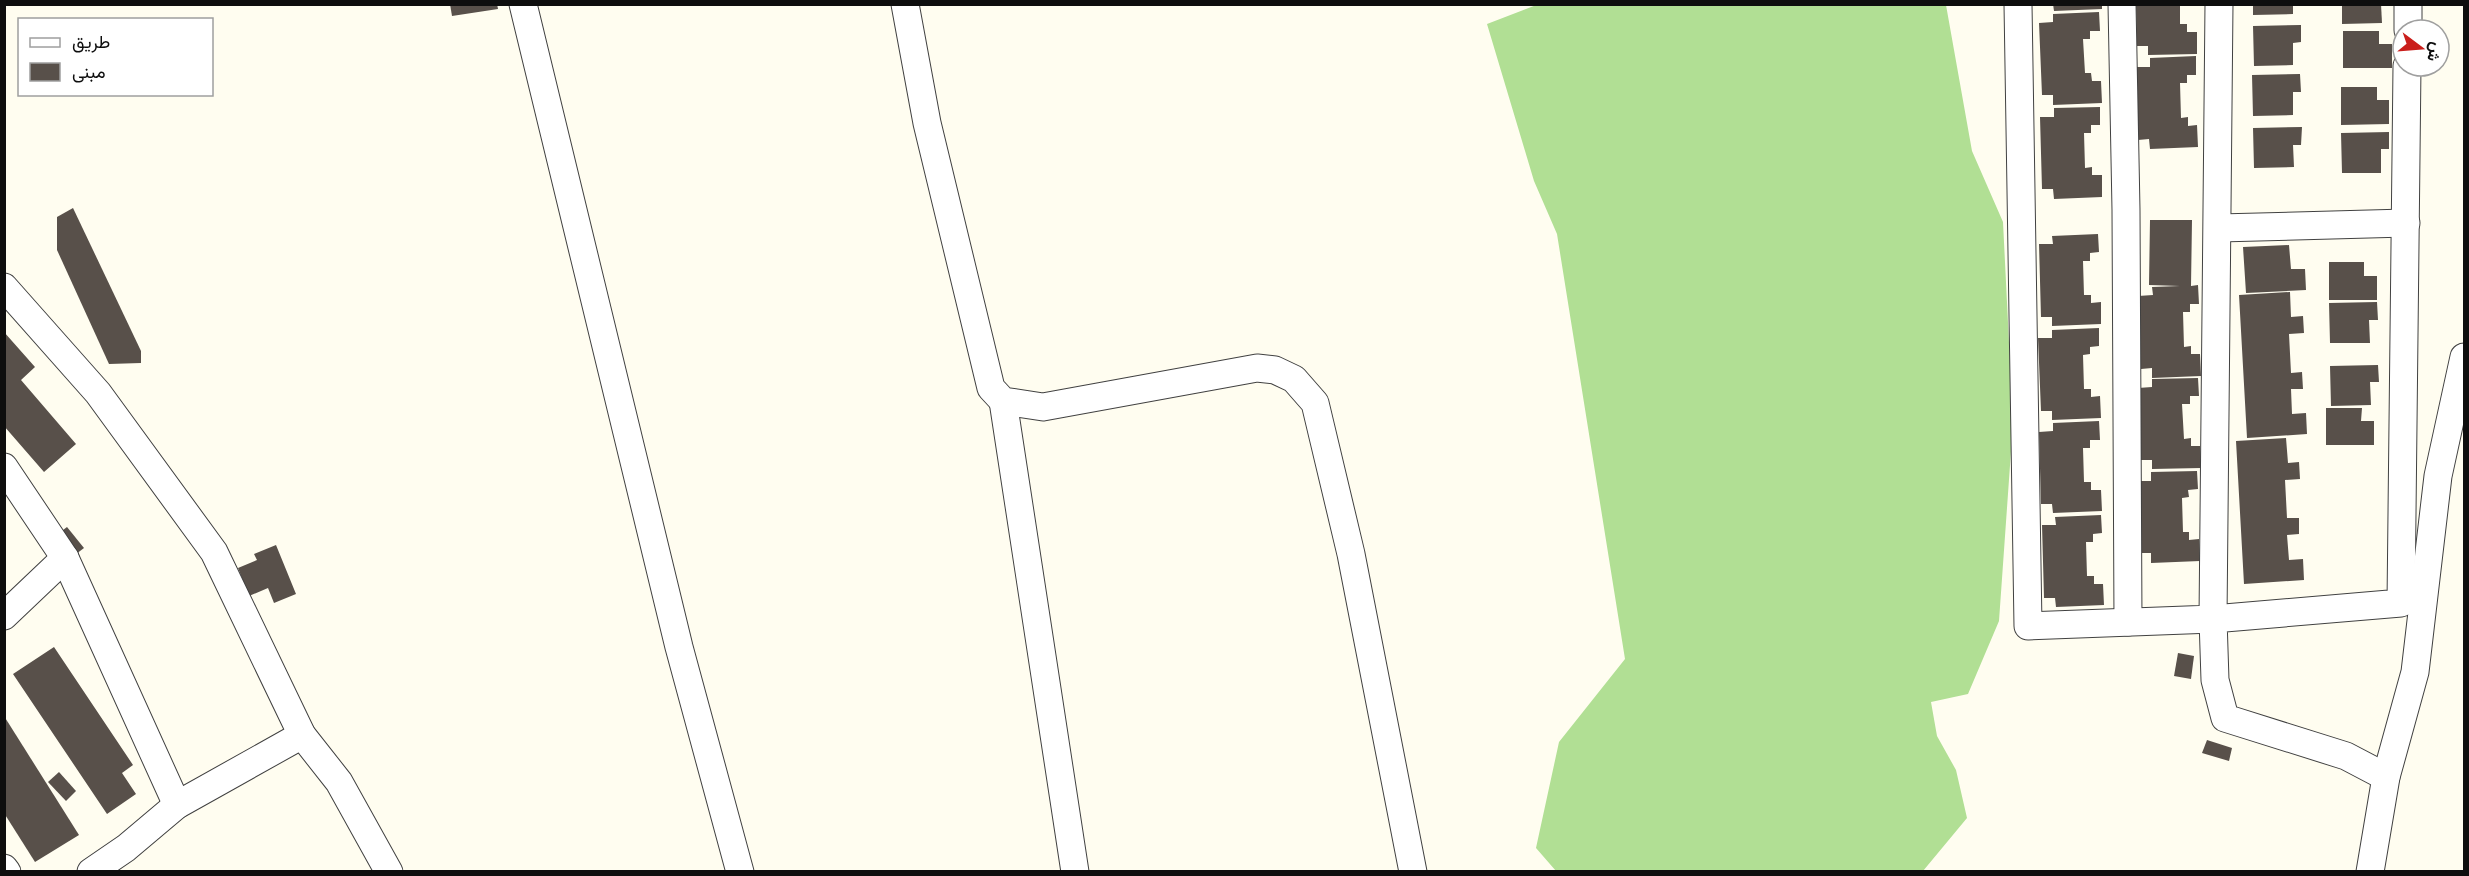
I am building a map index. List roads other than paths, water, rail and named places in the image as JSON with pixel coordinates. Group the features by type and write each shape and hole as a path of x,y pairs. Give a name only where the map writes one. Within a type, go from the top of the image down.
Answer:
{"street":[{"path":"522,4 679,647 740,872"},
{"path":"905,4 927,123 964,280 991,388 1002,401 1075,872"},
{"path":"2018,4 2028,626 2213,619 2402,603 2407,78"},
{"path":"2122,4 2126,222 2128,622"},
{"path":"2219,4 2213,619 2215,680 2225,718 2346,756 2386,777"},
{"path":"2218,228 2406,223"},
{"path":"5,289 98,393 214,552 302,735 339,782 389,872"},
{"path":"2370,872 2386,777 2415,672 2438,476 2464,357"},
{"path":"1002,401 1043,407 1257,368 1275,370 1294,379 1315,403 1351,554 1413,872"},
{"path":"4,467 65,558 177,805"},
{"path":"4,616 65,558"},
{"path":"91,872 126,848 177,805 302,735"},
{"path":"4,867 7,872"}]}
